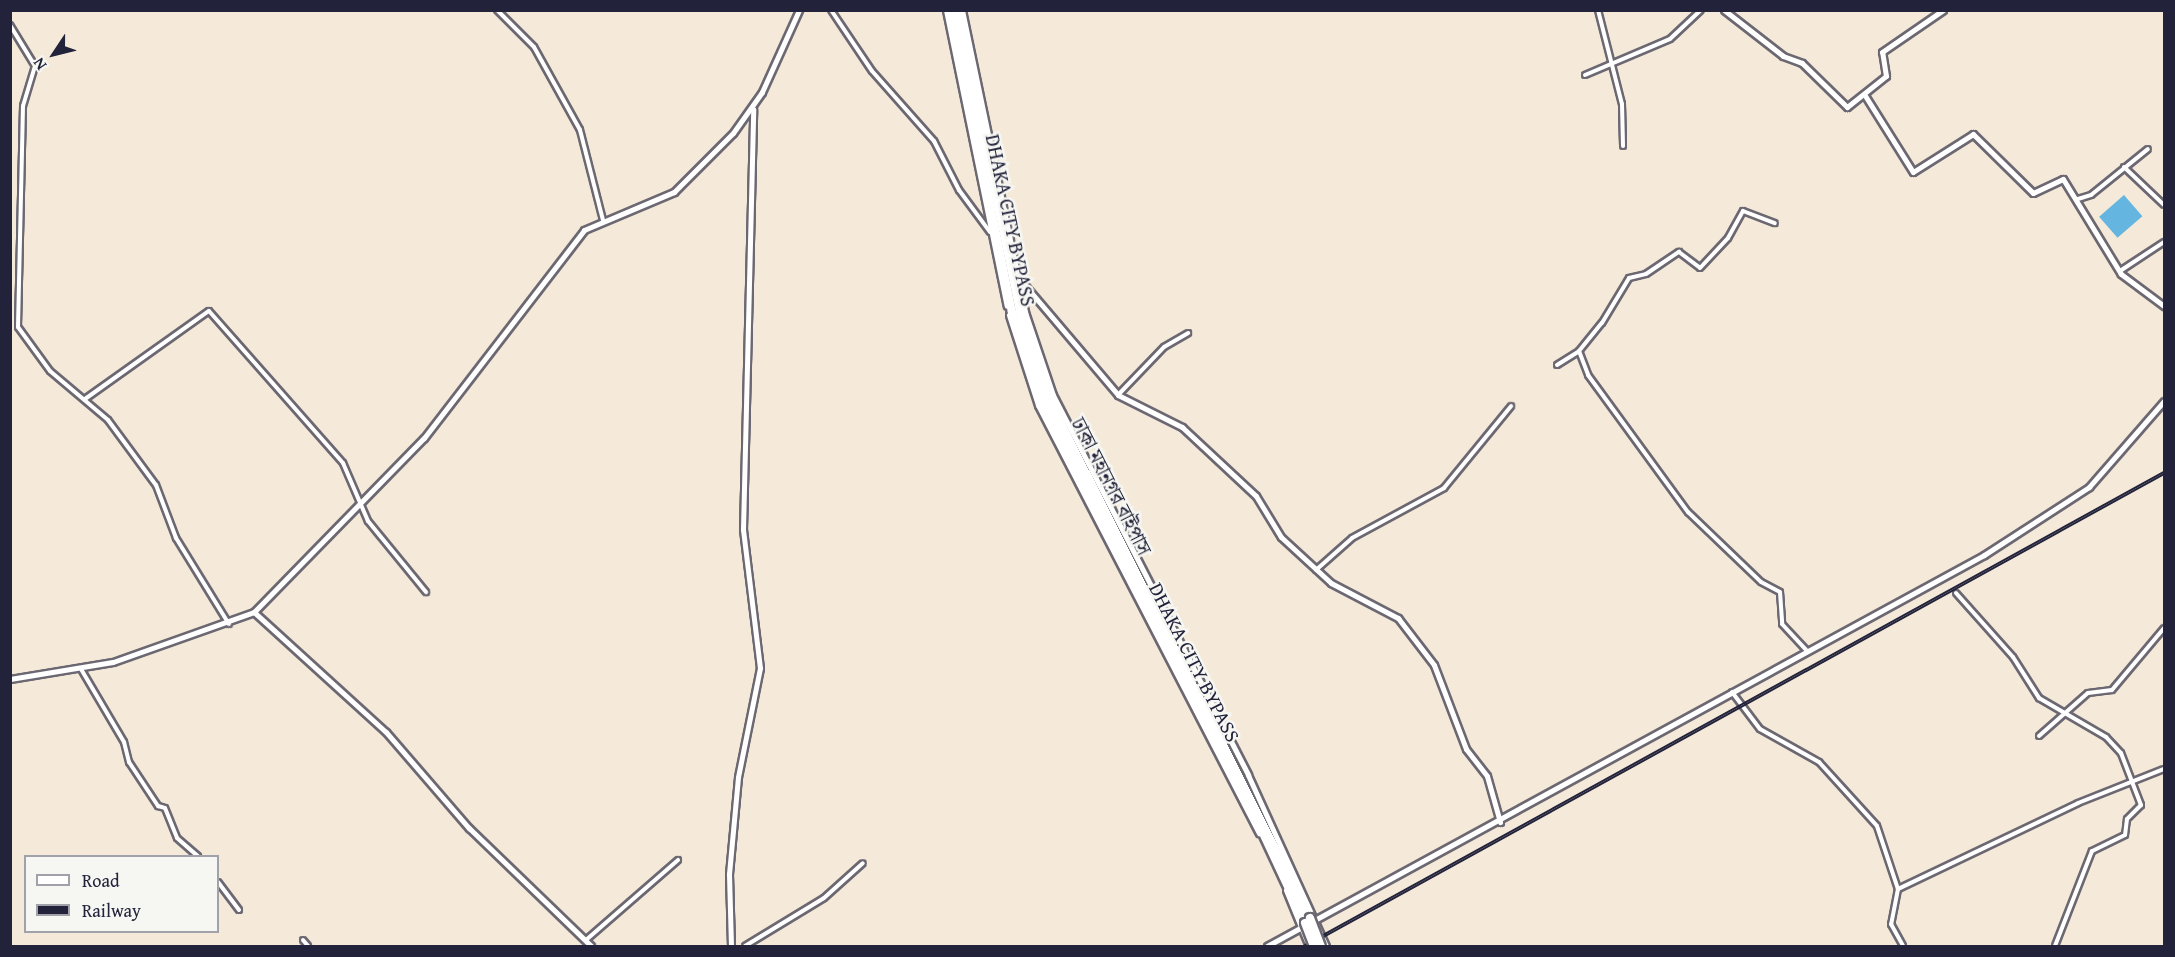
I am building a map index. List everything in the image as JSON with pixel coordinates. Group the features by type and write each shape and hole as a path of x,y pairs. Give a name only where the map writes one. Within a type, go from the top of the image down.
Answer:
{"highway":[{"name":"DHAKA CITY BYPASS","path":"951,10 1012,312 1043,402 1241,786 1308,922 1314,946"},
{"name":"ঢাকা মহানগর বাইপাস","path":"960,10 1020,312 1048,398 1308,922 1324,946"}],"street":[{"path":"497,10 534,47 580,130 603,220"},
{"path":"10,679 81,669 229,624 254,612 424,438 584,230 603,220 674,192 753,109 799,10"},
{"path":"831,10 872,71 934,141 959,190 991,232"},
{"path":"946,10 991,232 1038,405 1259,833 1308,922"},
{"path":"960,10 1018,277 1053,395 1248,775 1308,922 1309,946"},
{"path":"1598,10 1622,104 1623,146"},
{"path":"1585,75 1670,39 1701,10"},
{"path":"1724,10 1783,56 1802,63 1846,106 1887,74 1882,52 1943,10"},
{"path":"10,25 35,66 22,106 18,327 50,371 108,420 156,485 176,538 229,624"},
{"path":"1864,94 1883,117 1913,172 1975,134 2030,191 2038,193 2060,178 2078,199 2078,208 2119,271 2164,306"},
{"path":"731,946 729,874 738,777 760,668 743,529 753,109"},
{"path":"2078,199 2091,195 2124,166 2148,149"},
{"path":"2124,166 2164,205"},
{"path":"1557,365 1579,351 1629,278 1646,274 1679,252 1700,268 1728,238 1743,211 1775,223"},
{"path":"2119,271 2164,242"},
{"path":"1018,277 1118,395 1182,427 1256,496 1281,537 1315,570 1350,595 1395,616 1434,664 1466,749 1487,776 1500,822"},
{"path":"85,399 208,311 343,463 376,531 426,592"},
{"path":"1118,395 1164,347 1188,333"},
{"path":"1579,351 1588,375 1688,512 1761,582 1780,592 1782,624 1808,652"},
{"path":"1267,946 1308,922 1500,822 1808,652 2072,501 2164,401"},
{"path":"1315,570 1352,538 1444,488 1511,406"},
{"path":"1956,593 2013,657 2039,698 2106,737 2121,753 2141,805 2127,819 2125,835 2092,851 2055,946"},
{"path":"254,612 386,732 468,828 591,946"},
{"path":"2039,736 2063,710 2088,693 2112,690 2164,628"},
{"path":"81,669 124,742 129,762 158,806 165,808 177,838 197,855"},
{"path":"1732,692 1760,729 1820,762 1880,831 1898,889 1891,924 1903,946"},
{"path":"1898,889 2164,769"},
{"path":"586,940 678,860"},
{"path":"745,946 824,898 862,863"},
{"path":"219,883 239,910"},
{"path":"303,940 308,946"}],"water":[{"path":"2124,195 2142,216 2117,238 2099,217"}],"railway":[{"path":"1305,946 2164,473"}]}
